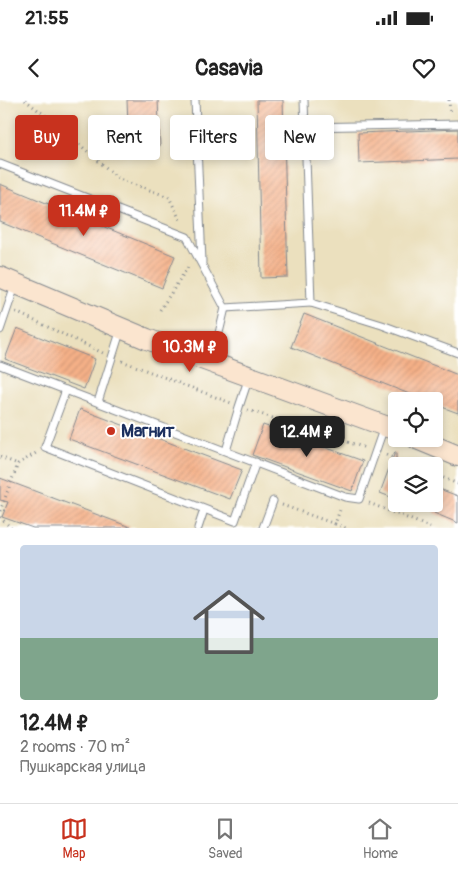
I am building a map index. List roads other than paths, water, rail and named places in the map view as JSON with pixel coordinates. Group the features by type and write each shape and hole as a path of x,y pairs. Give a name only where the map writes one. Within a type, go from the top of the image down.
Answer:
{"main road":[{"path":"8,280 121,328 388,427"},
{"path":"436,447 458,456"}],"lane":[{"path":"195,100 202,264"},
{"path":"304,100 305,115"},
{"path":"334,126 458,124"},
{"path":"306,160 311,304"},
{"path":"0,164 187,237 225,308 219,333 207,360"},
{"path":"0,330 7,308 8,280"},
{"path":"225,308 311,304 382,325 458,353"},
{"path":"98,402 121,328"},
{"path":"0,365 345,497 359,499 376,452 388,431"},
{"path":"226,451 249,377"},
{"path":"66,390 45,447 204,510 235,521 256,462"},
{"path":"263,528 272,502"},
{"path":"198,528 204,510"}],"place":[{"name":"Магнит","path":"111,431"}]}
